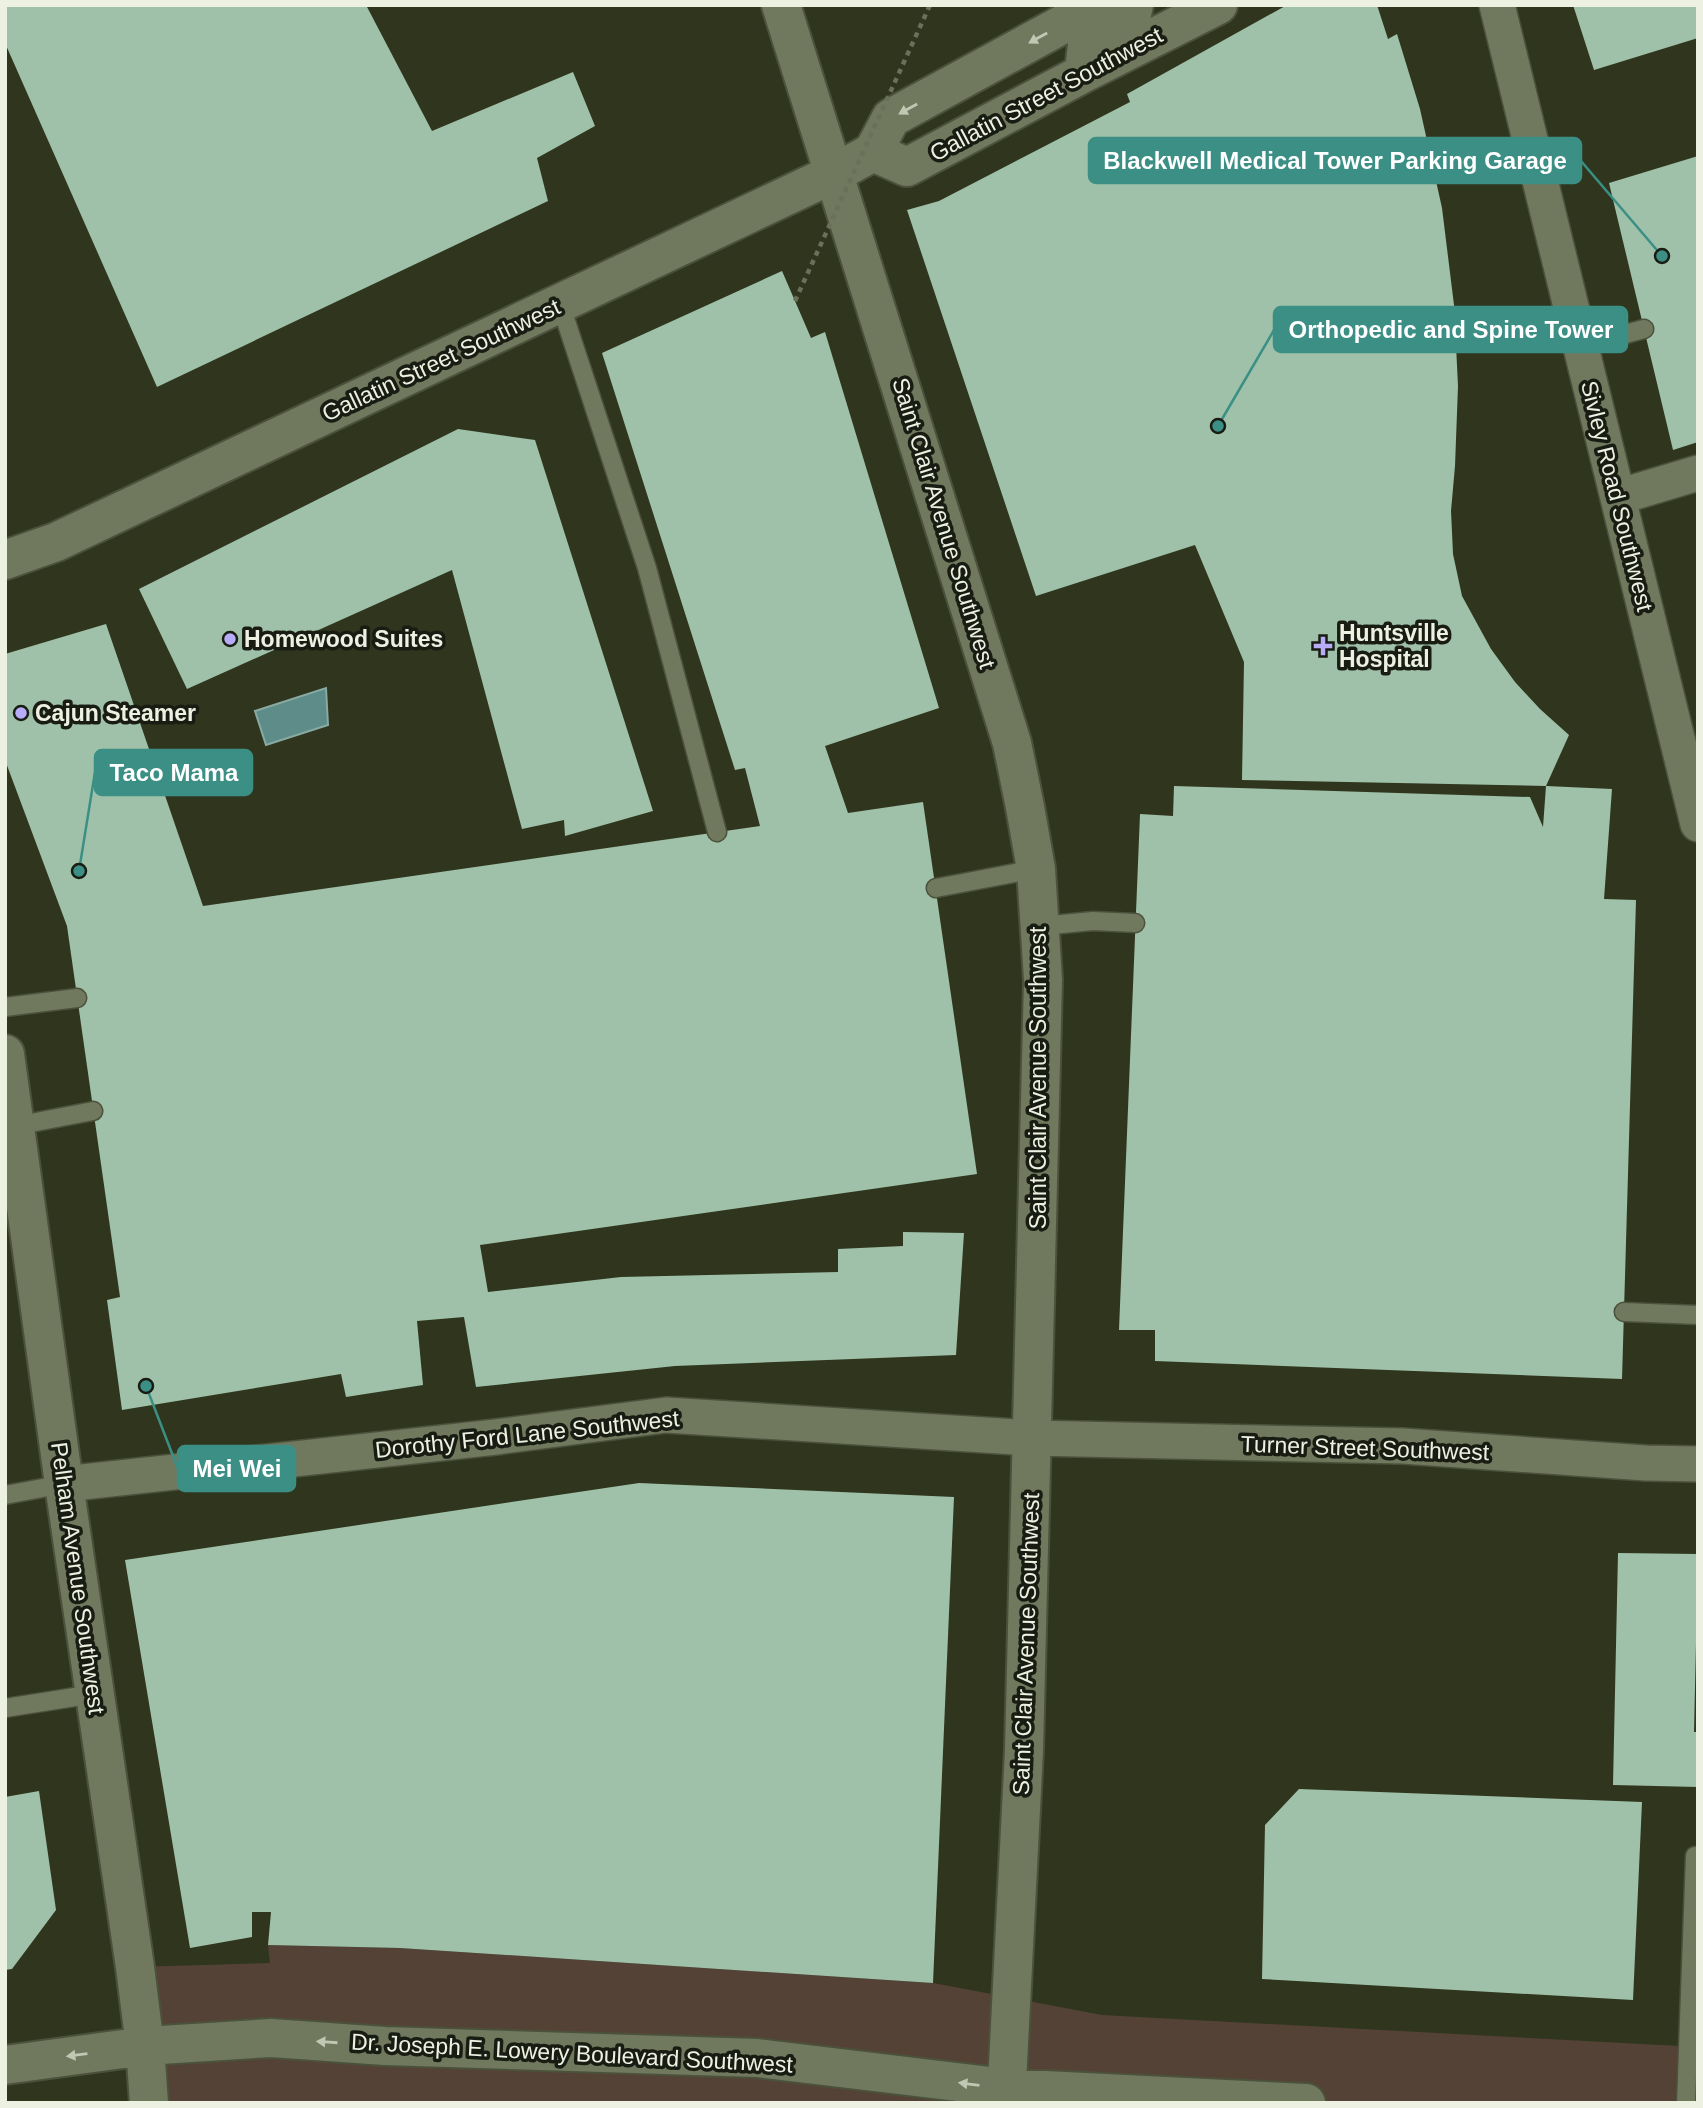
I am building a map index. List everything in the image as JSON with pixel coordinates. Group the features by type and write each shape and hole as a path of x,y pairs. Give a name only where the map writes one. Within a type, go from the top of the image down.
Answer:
{"street":[{"name":"Saint Clair Avenue Southwest","path":"781,5 1012,743 1026,807 1035,869 1043,980 1024,1750 1006,2096"},
{"path":"1084,73 1087,45 1132,14 1134,5"},
{"name":"Gallatin Street Southwest","path":"5,560 56,542 835,173 873,152 907,167 1218,5"},
{"name":"Sivley Road Southwest","path":"1497,5 1698,824"},
{"path":"873,152 891,118 1081,10"},
{"path":"1618,497 1698,473"},
{"name":"Pelham Avenue Southwest","path":"5,1054 145,2046 149,2103"},
{"name":"Dorothy Ford Lane Southwest","path":"64,1484 496,1437 666,1415 1032,1438"},
{"name":"Turner Street Southwest","path":"1032,1438 1403,1446 1646,1463 1698,1464"},
{"name":"Dr. Joseph E. Lowery Boulevard Southwest","path":"5,2065 145,2046 271,2038 385,2046 757,2058 1006,2096 1306,2103"}],"lane":[{"path":"560,303 647,568 717,832"},
{"path":"1580,346 1644,329"},
{"path":"936,888 1035,869"},
{"path":"1041,926 1093,921 1135,923"},
{"path":"5,1007 77,998"},
{"path":"15,1126 93,1111"},
{"path":"1624,1312 1698,1315"},
{"path":"5,1495 64,1484"},
{"path":"5,1708 94,1694"},
{"path":"1686,2103 1694,2005 1695,1856 1698,1856"}],"path":[{"path":"795,301 930,5"}],"shaded area":[{"path":"268,1945 400,1948 933,1983 1102,2015 1698,2047 1698,2103 149,2103 135,1967 270,1963"}],"water":[{"path":"326,688 328,725 266,745 255,711"}],"building":[{"path":"5,5 366,5 432,131 573,72 595,126 537,158 548,201 157,387 5,43"},
{"path":"1287,5 1377,5 1388,39 1397,34 1420,109 1442,208 1454,305 1458,386 1451,511 1453,554 1462,596 1491,649 1515,682 1569,735 1546,786 1242,780 1244,662 1195,545 1036,596 907,210 939,201 1130,102 1127,94"},
{"path":"1573,5 1698,5 1698,38 1594,70"},
{"path":"1698,156 1698,442 1673,450 1609,183"},
{"path":"782,271 811,338 825,332 939,708 825,746 848,813 923,802 977,1174 480,1245 488,1292 621,1277 838,1272 838,1249 903,1246 903,1232 964,1233 956,1355 675,1366 476,1387 464,1317 417,1321 423,1385 346,1397 341,1374 122,1410 107,1300 120,1297 67,926 5,760 5,654 106,624 203,906 760,826 745,768 735,770 602,353"},
{"name":"Homewood Suites","path":"458,429 535,440 653,811 565,836 564,820 522,829 452,570 187,689 139,589"},
{"path":"1174,786 1530,797 1543,827 1546,786 1612,789 1604,899 1636,900 1622,1379 1155,1361 1155,1330 1119,1330 1140,814 1173,816"},
{"path":"639,1483 954,1497 933,1983 400,1948 268,1945 271,1912 252,1912 252,1937 190,1948 125,1560"},
{"path":"1618,1553 1698,1554 1694,1732 1698,1732 1698,1787 1613,1785"},
{"path":"1299,1789 1642,1802 1633,2000 1262,1979 1265,1825"},
{"path":"39,1791 56,1910 12,1969 5,1970 5,1797"}],"place":[{"name":"Blackwell Medical Tower Parking Garage","path":"1662,256"},
{"name":"Orthopedic and Spine Tower","path":"1218,426"},
{"name":"Homewood Suites","path":"230,639"},
{"name":"Huntsville Hospital","path":"1323,646"},
{"name":"Cajun Steamer","path":"21,713"},
{"name":"Taco Mama","path":"79,871"},
{"name":"Mei Wei","path":"146,1386"}]}
